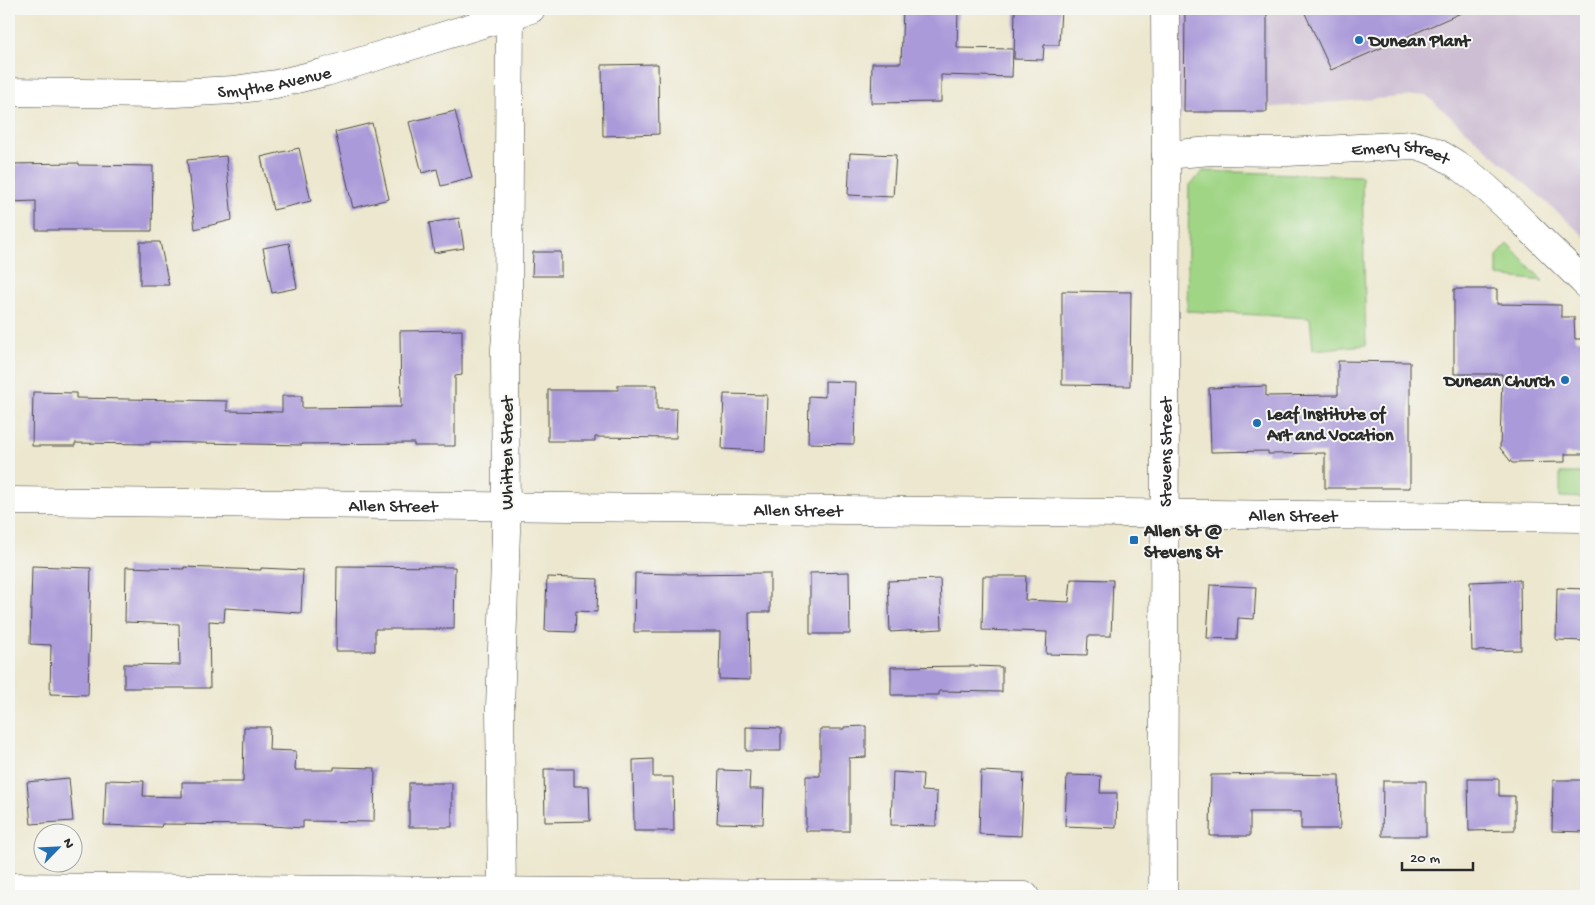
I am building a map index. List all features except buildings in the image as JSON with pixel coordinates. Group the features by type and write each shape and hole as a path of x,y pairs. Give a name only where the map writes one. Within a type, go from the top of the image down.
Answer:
{"street":[{"name":"Stevens Street","path":"1163,896 1165,9"},
{"name":"Smythe Avenue","path":"9,92 156,94 234,90 276,84 326,72 517,11"},
{"name":"Whitten Street","path":"502,894 500,708 506,507 505,348 508,313 517,11"},
{"name":"Emery Street","path":"1166,155 1211,151 1287,152 1413,145 1423,147 1434,151 1458,166 1496,196 1586,284"},
{"name":"Allen Street","path":"9,501 1586,518"},
{"path":"9,887 502,894 1024,896"}],"shaded area":[{"path":"1178,9 1586,9 1586,238 1426,95 1176,115"}],"green space":[{"path":"1203,171 1362,176 1366,345 1313,350 1310,318 1187,311 1189,186"},
{"path":"1508,244 1543,281 1497,276 1497,256"},
{"path":"1560,473 1586,473 1586,498 1560,497"}],"place":[{"name":"Dunean Plant","path":"1359,40"},
{"name":"Dunean Church","path":"1565,380"},
{"name":"Leaf Institute of Art and Vocation","path":"1257,423"},
{"name":"Allen St @ Stevens St","path":"1134,540"}]}
